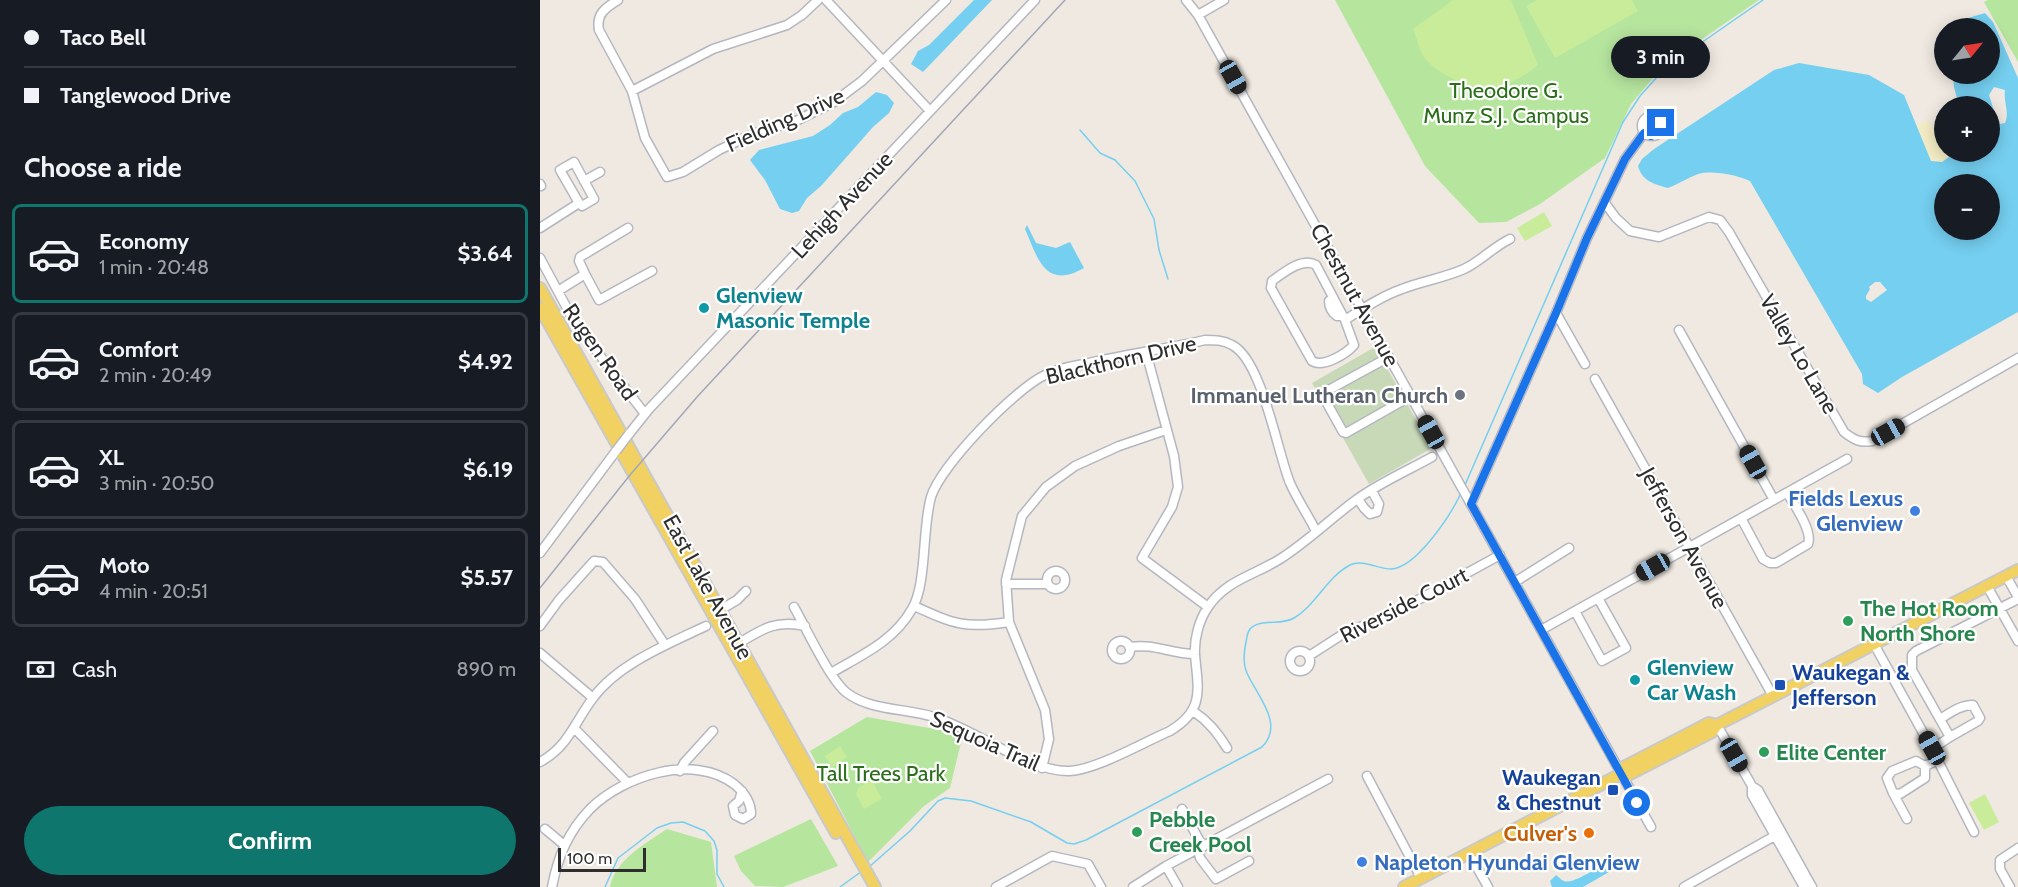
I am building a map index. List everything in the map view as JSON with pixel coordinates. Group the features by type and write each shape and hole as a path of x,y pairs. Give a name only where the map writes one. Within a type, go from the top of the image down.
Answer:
{"main road":[{"name":"East Lake Avenue","path":"540,288 866,880 875,887"},
{"name":"East Lake Avenue","path":"540,308 717,612"},
{"path":"1404,887 1621,774 1628,775 1643,768 1712,732 1717,725 2018,570"}],"street":[{"path":"618,0 601,12 597,20 599,30 632,91 713,49 787,25 819,0"},
{"path":"826,0 930,111"},
{"name":"Fielding Drive","path":"632,91 645,138 667,177 683,172 719,150 755,133 794,122 850,92 946,0"},
{"name":"Lehigh Avenue","path":"540,554 645,414 1035,0"},
{"name":"Chestnut Avenue","path":"1186,0 1198,15 1363,308 1651,827"},
{"name":"Chestnut Avenue","path":"1194,0 1198,15"},
{"path":"1198,15 1224,0"},
{"path":"1469,500 1556,313 1587,238 1625,159 1644,133"},
{"path":"574,162 594,199 582,206 578,202 560,170 574,162"},
{"path":"584,181 600,172"},
{"path":"540,221 578,202"},
{"path":"540,228 578,202"},
{"name":"Valley Lo Lane","path":"1605,203 1630,231 1659,237 1709,217 1720,220 1844,432 1854,440 1872,441 2018,358"},
{"path":"628,228 580,257 579,261 585,274 599,300 651,271"},
{"path":"1344,317 1402,289 1463,269 1497,245 1510,239"},
{"name":"Rugen Road","path":"540,258 575,323 645,414"},
{"path":"1311,262 1316,265 1344,317 1354,345 1322,364 1312,361 1271,285 1275,279 1302,263 1311,262"},
{"path":"558,291 585,274"},
{"path":"1556,313 1585,364"},
{"path":"1679,330 1774,500"},
{"name":"Blackthorn Drive","path":"831,673 885,642 896,632 914,606 920,582 931,497 940,478 1017,393 1046,374 1205,340 1221,340 1234,345 1245,356 1262,390 1291,483 1316,531"},
{"path":"1146,352 1174,456 1178,487 1172,507 1142,558 1208,607"},
{"path":"1389,357 1325,392 1323,396 1343,432 1346,433 1411,396"},
{"name":"Jefferson Avenue","path":"1595,379 1773,696"},
{"path":"1042,768 1048,739 1045,710 1009,622 1006,584 1022,516 1046,486 1075,466 1119,446 1166,430"},
{"path":"1227,748 1211,725 1192,711 1199,689 1195,654 1197,632 1208,607 1228,585 1280,559 1358,499 1432,458"},
{"path":"1541,630 1846,459"},
{"path":"1358,499 1370,514 1377,512 1379,504 1372,491"},
{"path":"1741,518 1763,559 1770,563 1776,562 1808,544 1810,539 1808,530 1787,493"},
{"path":"1515,582 1569,548"},
{"name":"Riverside Court","path":"1309,656 1343,634 1394,614 1500,555"},
{"path":"540,626 559,600 594,561 603,562 635,599 665,645"},
{"path":"1950,737 1912,670 1912,655 2018,598 2006,576"},
{"path":"1006,584 1047,584"},
{"path":"1988,586 2018,641"},
{"path":"717,612 737,600 746,591"},
{"path":"1575,611 1602,662 1626,648 1598,598"},
{"path":"914,606 944,619 971,626 1009,622"},
{"name":"Sequoia Trail","path":"794,607 838,685 859,700 936,717 1042,768 1070,771 1098,764 1179,726 1192,711"},
{"path":"735,645 774,624 788,622 804,626"},
{"path":"540,762 562,746 593,698 617,674 665,645 706,626"},
{"path":"1874,644 1932,748 1974,832"},
{"path":"1130,647 1154,646 1181,654 1195,654"},
{"path":"540,653 593,698"},
{"path":"1932,748 1980,718 1973,705 1969,705 1940,718"},
{"path":"1717,725 1752,786 1758,790 1804,887"},
{"path":"575,729 628,783"},
{"path":"680,771 684,763 713,731"},
{"path":"1925,766 1938,760"},
{"path":"1907,819 1887,778 1892,771 1916,761 1925,766"},
{"path":"1893,793 1900,794 1925,778 1925,766"},
{"path":"552,887 563,844 591,808 628,783 648,775 697,770 725,777 742,791"},
{"path":"1367,776 1421,878"},
{"path":"1133,887 1166,866 1328,779"},
{"path":"1182,809 1200,848 1200,858 1216,879 1249,861"},
{"path":"545,829 563,844"},
{"path":"1684,887 1778,834"},
{"path":"1778,834 1812,887"},
{"path":"2010,887 2000,869 2000,860 2018,848"},
{"path":"1469,853 1488,887"},
{"path":"996,887 1052,856 1088,864 1101,887"},
{"path":"1166,866 1178,887"}],"green space":[{"name":"Theodore G. Munz S.J. Campus","path":"1335,0 1759,0 1664,65 1631,104 1605,158 1540,204 1506,222 1479,223 1425,166"},
{"path":"1453,0 1511,0 1538,65 1516,80 1493,87 1469,85 1435,68 1423,56 1413,29"},
{"path":"1537,0 1632,0 1638,11 1555,58 1526,6"},
{"path":"2018,0 2018,62 2000,30 2000,18 1993,18 1984,2"},
{"path":"1544,212 1552,226 1525,241 1517,228"},
{"path":"1375,347 1432,448 1369,484 1312,383"},
{"name":"Tall Trees Park","path":"867,717 963,734 950,788 924,806 868,862 810,751"},
{"path":"840,746 847,757 832,767 825,756"},
{"path":"872,780 882,799 864,809 856,794 858,788"},
{"path":"1985,794 1999,822 1984,830 1969,803"},
{"path":"811,819 838,866 783,887 755,886 741,871 734,856"},
{"path":"667,829 711,842 717,887 610,887 613,877 625,860"}],"sand":[{"path":"1929,120 1931,125 1934,125 1934,161 1931,161 1916,125"}],"water":[{"path":"974,0 992,0 923,72 911,64 918,51 929,45"},
{"path":"1985,13 1989,18 1968,18"},
{"path":"2000,38 2018,78 2018,312 1902,377 1878,393 1863,384 1862,374 1750,181 1725,174 1704,173 1668,188 1646,178 1638,166 1642,159 1654,149 1774,70 1799,63 1869,75 1904,95 1931,161 2000,162 2000,124 2005,123 2007,115 2005,90 1994,87 1989,96 1956,96 1954,84 2000,84","holes":["1875,282 1880,282 1887,290 1871,302 1866,299 1866,296 1869,287"]},
{"path":"876,92 887,95 894,103 889,113 807,198 799,211 792,213 780,209 765,180 750,160 759,150 813,136 843,113 858,107"},
{"path":"1027,225 1036,243 1056,248 1070,242 1084,268 1071,274 1060,275 1045,268 1034,251 1025,229"},
{"path":"1606,866 1609,872 1583,887 1552,887 1550,881 1556,875 1568,882"}],"waterway":[{"path":"1465,485 1623,122 1640,96 1665,68 1763,0"},
{"path":"1080,130 1100,153 1115,160 1135,181 1154,219 1159,250 1168,279"},
{"path":"869,867 910,831 938,801 945,798 971,801 1031,822 1067,843 1074,844 1086,840 1262,747 1271,729 1267,710 1245,666 1245,649 1250,629 1259,624 1283,622 1294,618 1309,606 1342,570 1350,565 1360,563 1391,569 1411,560 1431,540 1460,495"},
{"path":"605,887 618,858 657,828 683,822 705,831 714,841 717,850 717,874 724,887"},
{"path":"840,887 862,871"}],"railway":[{"path":"540,588 630,475 697,397 1065,0"}],"place":[{"name":"Glenview Masonic Temple","path":"704,308"},
{"name":"Immanuel Lutheran Church","path":"1460,395"},
{"name":"Fields Lexus Glenview","path":"1915,511"},
{"name":"The Hot Room North Shore","path":"1848,621"},
{"name":"Glenview Car Wash","path":"1635,680"},
{"name":"Waukegan & Jefferson","path":"1780,685"},
{"name":"Elite Center","path":"1764,752"},
{"name":"Waukegan & Chestnut","path":"1613,790"},
{"name":"Pebble Creek Pool","path":"1137,832"},
{"name":"Culver's","path":"1589,833"},
{"name":"Napleton Hyundai Glenview","path":"1362,862"}],"route":[{"path":"1637,803 1471,504 1587,238 1625,159 1644,133 1648,136 1657,135 1660,132 1661,123"}]}
